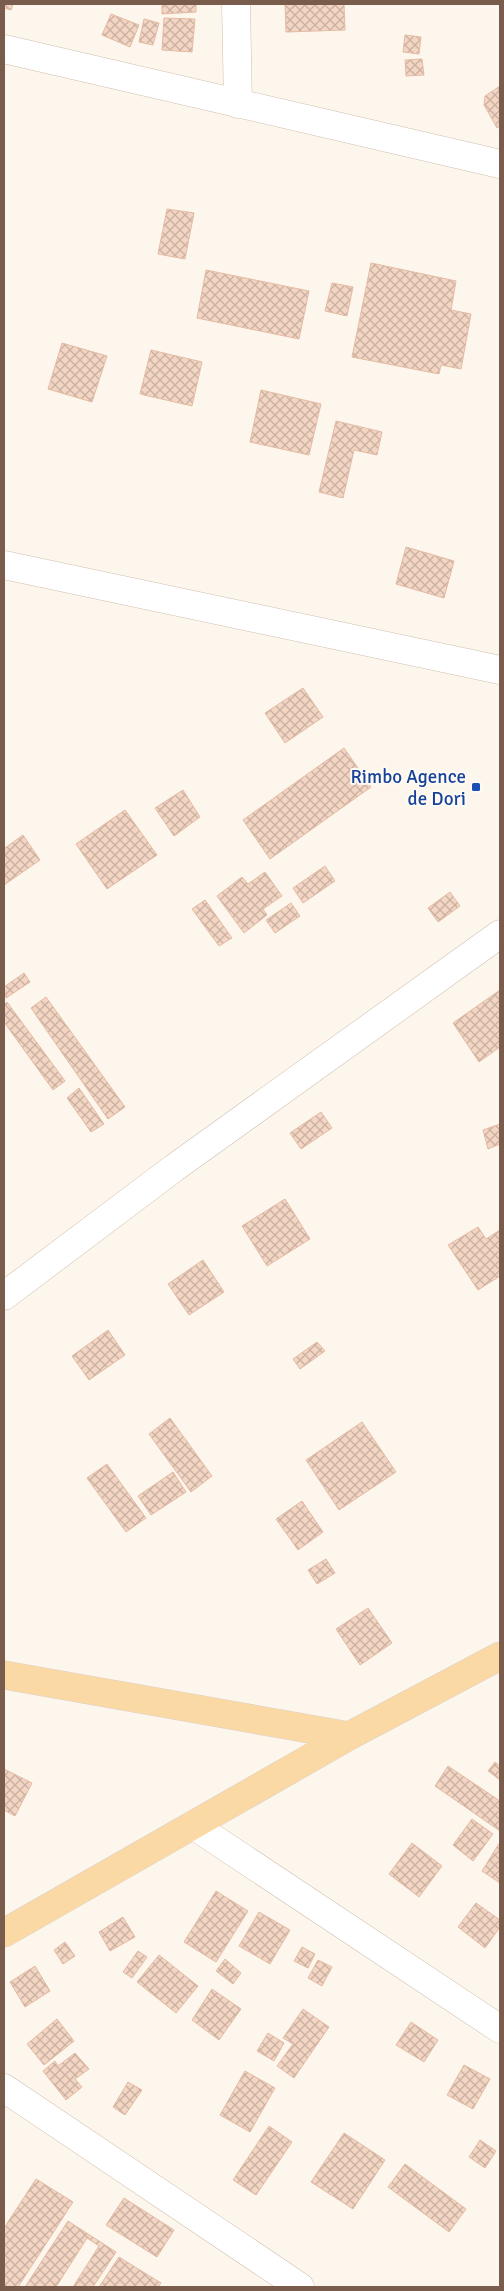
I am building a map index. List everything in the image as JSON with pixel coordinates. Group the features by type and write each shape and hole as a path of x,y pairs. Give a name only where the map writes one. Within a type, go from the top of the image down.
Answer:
{"main road":[{"path":"4,1934 349,1736 500,1656"},
{"path":"4,1675 349,1736"}],"street":[{"path":"236,4 238,104"},
{"path":"4,49 500,164"},
{"path":"4,565 500,670"},
{"path":"4,1296 174,1168 500,934"},
{"path":"194,1825 500,2029"},
{"path":"4,2088 300,2287"}],"building":[{"path":"4,4 13,4 11,10 4,8"},
{"path":"162,4 196,4 196,12 162,14"},
{"path":"285,4 344,4 345,30 286,32"},
{"path":"111,14 139,25 130,47 102,35"},
{"path":"164,18 195,19 192,52 162,50"},
{"path":"144,19 159,23 153,45 139,42"},
{"path":"405,35 421,37 419,54 403,52"},
{"path":"422,59 424,75 406,76 405,60"},
{"path":"500,86 500,126 497,128 484,105 485,96"},
{"path":"167,209 194,213 185,259 158,254"},
{"path":"371,263 456,281 451,310 471,314 461,369 441,365 439,374 352,357"},
{"path":"206,270 309,291 299,339 197,318"},
{"path":"332,283 353,287 347,316 325,311"},
{"path":"62,343 107,356 92,402 48,389"},
{"path":"151,350 202,362 192,406 140,394"},
{"path":"261,390 321,404 309,455 250,442"},
{"path":"336,421 382,432 377,455 354,450 343,498 319,492"},
{"path":"406,547 454,561 444,598 396,584"},
{"path":"303,688 323,717 285,743 265,713"},
{"path":"344,748 371,787 270,859 243,820"},
{"path":"183,790 200,817 174,836 155,808"},
{"path":"125,810 157,855 107,889 76,844"},
{"path":"23,835 40,860 4,885 4,845 5,848"},
{"path":"325,866 335,881 303,903 293,888"},
{"path":"265,872 282,896 263,909 267,915 244,933 217,896 242,877 248,884"},
{"path":"450,892 460,906 438,922 428,908"},
{"path":"205,900 232,938 219,946 192,909"},
{"path":"291,903 300,916 275,933 266,920"},
{"path":"24,973 30,982 6,998 4,987"},
{"path":"500,990 500,1047 479,1062 453,1023"},
{"path":"46,997 125,1107 108,1119 31,1008"},
{"path":"7,1002 65,1081 53,1090 4,1022 4,1005"},
{"path":"79,1088 104,1124 91,1132 67,1098"},
{"path":"321,1112 332,1128 301,1149 290,1133"},
{"path":"500,1124 500,1144 488,1149 483,1130"},
{"path":"285,1199 310,1239 267,1266 242,1226"},
{"path":"478,1227 486,1239 500,1230 500,1276 478,1290 448,1245"},
{"path":"203,1260 224,1292 189,1315 168,1284"},
{"path":"108,1330 125,1355 89,1380 72,1356"},
{"path":"317,1342 325,1351 300,1369 293,1359"},
{"path":"170,1418 212,1476 191,1492 149,1434"},
{"path":"362,1422 396,1472 339,1510 306,1460"},
{"path":"107,1464 146,1518 126,1532 87,1478"},
{"path":"173,1472 186,1492 151,1515 138,1496"},
{"path":"302,1501 323,1532 298,1550 276,1519"},
{"path":"326,1559 335,1573 317,1584 308,1570"},
{"path":"368,1608 392,1643 360,1665 336,1629"},
{"path":"495,1762 500,1766 500,1780 488,1771"},
{"path":"448,1766 500,1801 500,1831 435,1786"},
{"path":"4,1769 32,1783 15,1816 4,1810"},
{"path":"472,1819 493,1834 473,1861 453,1845"},
{"path":"500,1842 500,1883 482,1871"},
{"path":"412,1843 442,1866 419,1897 389,1874"},
{"path":"216,1891 248,1911 216,1962 184,1942"},
{"path":"476,1903 500,1920 500,1927 485,1948 458,1927"},
{"path":"259,1912 290,1930 270,1964 239,1946"},
{"path":"123,1917 135,1937 110,1951 99,1932"},
{"path":"65,1942 75,1956 63,1964 54,1950"},
{"path":"302,1947 315,1954 308,1968 294,1961"},
{"path":"138,1951 147,1957 132,1978 123,1972"},
{"path":"159,1955 198,1986 176,2013 137,1982"},
{"path":"225,1959 241,1973 233,1984 216,1971"},
{"path":"318,1960 332,1967 322,1986 308,1978"},
{"path":"35,1966 50,1991 25,2007 10,1982"},
{"path":"212,1989 241,2009 219,2040 192,2020"},
{"path":"303,2009 329,2027 294,2078 277,2066 293,2044 283,2038"},
{"path":"57,2019 74,2041 44,2065 27,2044"},
{"path":"411,2022 438,2040 424,2062 396,2045"},
{"path":"268,2033 284,2043 274,2061 257,2051"},
{"path":"75,2053 89,2069 75,2079 82,2087 66,2100 43,2071 55,2061 58,2066"},
{"path":"464,2065 490,2079 473,2109 447,2095"},
{"path":"245,2071 275,2088 250,2132 220,2115"},
{"path":"128,2082 142,2090 125,2115 113,2107"},
{"path":"269,2126 292,2142 256,2195 233,2180"},
{"path":"344,2133 385,2160 353,2209 311,2182"},
{"path":"480,2140 496,2151 485,2168 469,2157"},
{"path":"405,2164 466,2209 449,2232 388,2187"},
{"path":"36,2179 73,2202 18,2287 4,2287 4,2228"},
{"path":"124,2198 174,2230 157,2257 106,2225"},
{"path":"68,2221 116,2252 93,2287 73,2287 99,2246 87,2238 56,2287 25,2287"},
{"path":"119,2257 161,2283 158,2287 99,2287"}],"place":[{"name":"Rimbo Agence de Dori","path":"476,787"}]}
